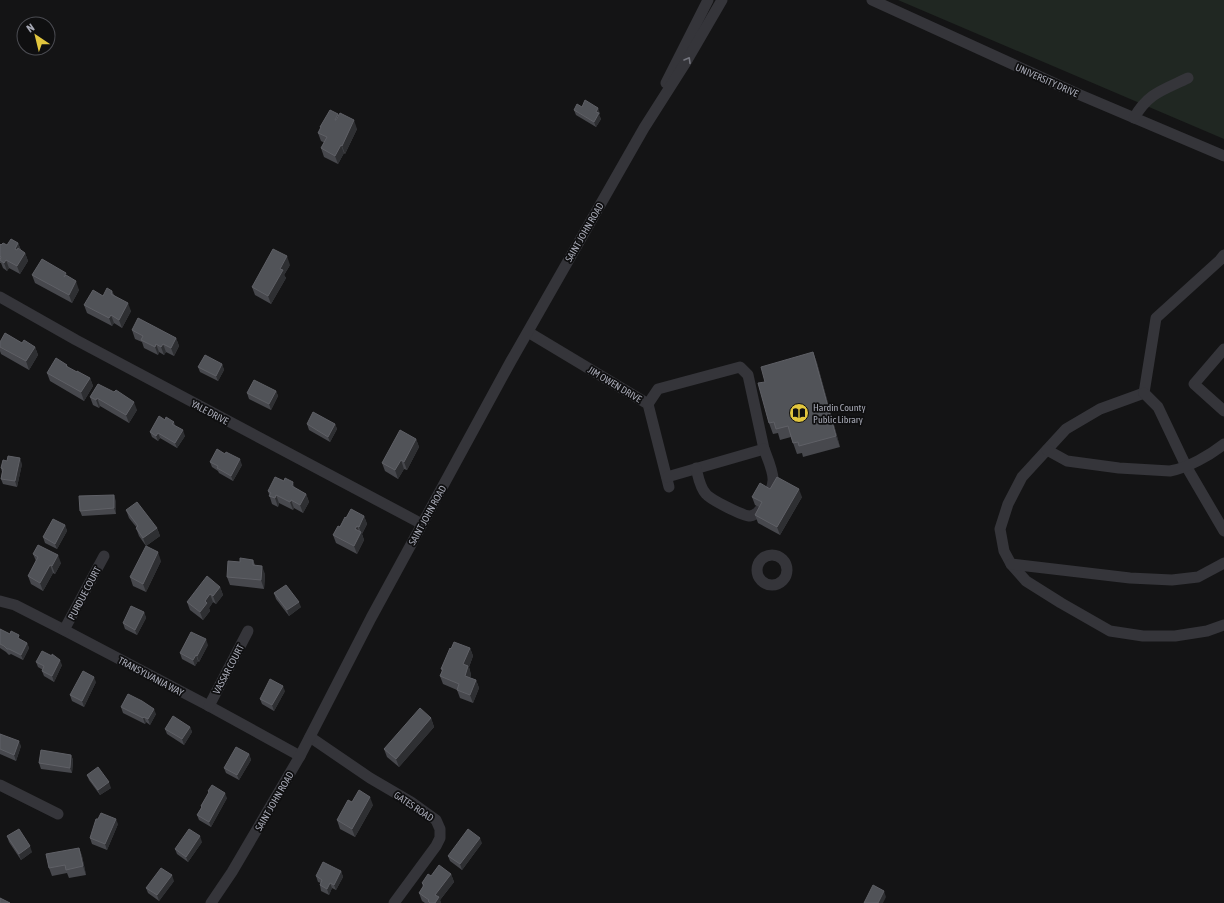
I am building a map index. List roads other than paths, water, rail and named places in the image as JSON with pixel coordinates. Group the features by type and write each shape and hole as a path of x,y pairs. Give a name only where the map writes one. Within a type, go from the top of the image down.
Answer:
{"street":[{"name":"SAINT JOHN ROAD","path":"644,128 708,0"},
{"name":"SAINT JOHN ROAD","path":"211,903 232,872 300,756 371,618 528,332 644,128 686,62 722,0"},
{"name":"UNIVERSITY DRIVE","path":"872,0 1078,94 1224,156"},
{"path":"1134,118 1145,102 1154,94 1188,78"},
{"path":"1144,393 1156,318 1220,260 1224,254"},
{"name":"YALE DRIVE","path":"0,297 76,340 422,524"},
{"name":"JIM OWEN DRIVE","path":"528,332 648,404 668,482 696,468"},
{"path":"1223,408 1194,384 1224,349"},
{"path":"648,404 658,389 740,367 748,375 764,449 773,480 770,493 760,511 751,516 742,515 705,494 696,468 764,449"},
{"path":"1144,393 1100,409 1066,429 1022,477 1008,504 1000,529 1004,552 1011,564 1026,580 1061,604 1110,631 1143,636 1175,636 1207,631 1224,625"},
{"path":"1144,393 1158,407 1186,466 1224,531"},
{"path":"1047,450 1067,461 1119,468 1170,472 1186,466 1224,444"},
{"name":"PURDUE COURT","path":"64,630 104,556"},
{"path":"1011,564 1130,578 1172,580 1198,577 1224,563"},
{"name":"TRANSYLVANIA WAY","path":"0,601 15,605 64,630 209,706 300,756"},
{"name":"VASSAR COURT","path":"209,706 248,631"},
{"name":"GATES ROAD","path":"310,737 370,778 412,802 436,820 440,829 440,838 436,846 394,903"},
{"path":"0,786 58,814"}],"place":[{"name":"Hardin County Public Library","path":"799,413"}]}
